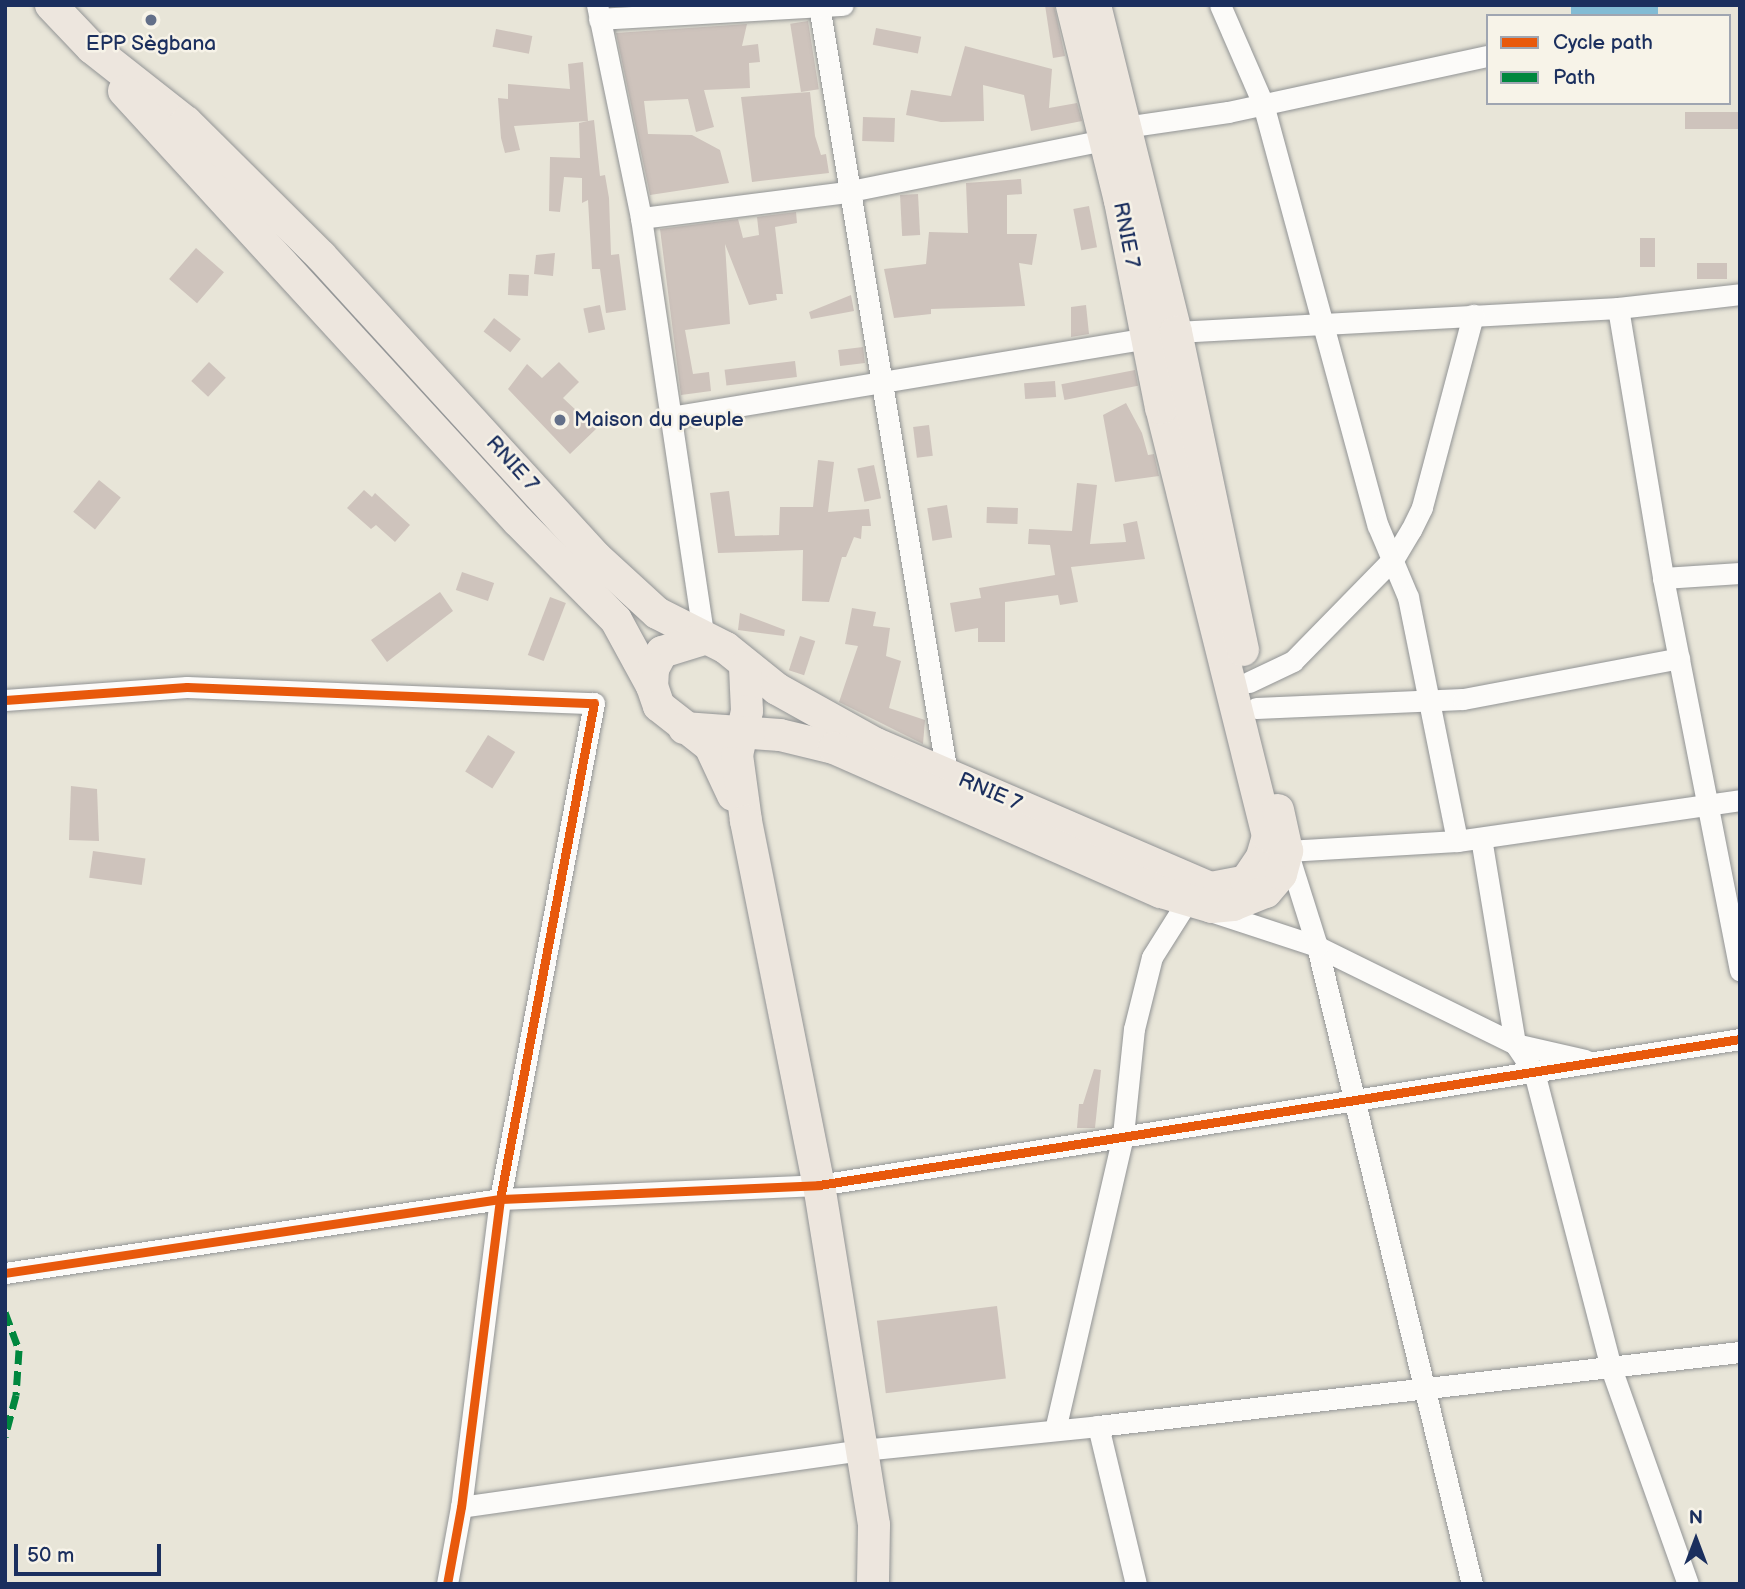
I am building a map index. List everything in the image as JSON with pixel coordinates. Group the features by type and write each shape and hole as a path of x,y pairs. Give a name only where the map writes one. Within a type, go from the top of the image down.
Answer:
{"main road":[{"name":"RNIE 7","path":"51,5 92,48 186,122 321,256 597,558 657,612 704,639 726,648 745,667 876,744 947,773 1210,899"},
{"name":"RNIE 7","path":"1072,5 1115,133"},
{"name":"RNIE 7","path":"684,727 780,735 834,748 1210,899 1246,881 1262,857 1268,836 1115,133 1095,5"},
{"name":"RNIE 7","path":"92,48 106,71 325,313 616,620 652,686"},
{"name":"RNIE 7","path":"1161,335 1252,695 1287,851"},
{"path":"704,639 662,652 653,669 652,686 659,706 710,746 746,821"},
{"path":"745,667 747,710 739,732 746,821 819,1185 874,1525 873,1584"},
{"path":"1210,899 1266,892 1281,874 1287,851"}],"street":[{"path":"704,639 641,218 598,12 843,5"},
{"path":"1220,5 1263,104 1378,526 1394,558 1408,597 1457,841"},
{"path":"819,7 846,192 947,773"},
{"path":"641,218 846,192 1486,56"},
{"path":"671,417 1161,335 1324,323 1618,308 1740,294"},
{"path":"1618,308 1663,578 1740,971"},
{"path":"1252,695 1293,661 1394,558 1422,507 1473,315"},
{"path":"1663,578 1740,573"},
{"path":"1252,695 1429,701 1463,699 1679,658"},
{"path":"5,700 187,687 594,703 500,1199 461,1507 447,1584"},
{"path":"1472,1584 1317,946 1287,851 1457,841 1740,800"},
{"path":"1481,838 1516,1044 1534,1072 1611,1368 1688,1584"},
{"path":"1210,899 1317,946 1516,1044 1593,1062"},
{"path":"1210,899 1317,946"},
{"path":"1055,1430 1123,1135 1141,997 1152,957 1210,899"},
{"path":"5,1273 500,1199 819,1185 1740,1039"},
{"path":"461,1507 863,1450 1425,1391 1740,1353"},
{"path":"1098,1426 1136,1584"}],"water":[{"path":"1571,5 1658,5 1658,14 1571,14"}],"building":[{"path":"1045,5 1054,5 1065,56 1053,58"},
{"path":"808,21 819,89 801,92 790,24"},
{"path":"747,24 742,46 758,44 760,62 749,63 750,88 704,90 714,127 696,132 688,99 644,101 648,134 692,135 720,150 729,183 650,195 616,33"},
{"path":"876,28 921,37 918,53 873,45"},
{"path":"496,29 532,36 529,54 493,47"},
{"path":"965,46 1052,69 1049,108 1077,103 1082,121 1031,131 1024,95 983,85 984,121 941,122 906,115 911,90 951,96"},
{"path":"583,62 588,121 514,126 520,150 505,153 498,98 508,99 508,84 570,89 568,64"},
{"path":"810,92 815,136 821,155 826,154 829,173 752,182 741,97"},
{"path":"1685,112 1740,112 1740,129 1685,129"},
{"path":"863,117 895,118 894,142 862,141"},
{"path":"594,120 600,176 605,175 609,198 611,255 619,254 626,310 606,313 600,269 592,269 588,200 582,203 582,178 564,177 560,212 549,211 550,157 580,158 579,123"},
{"path":"1021,179 1022,194 1007,195 1007,234 1037,234 1032,265 1019,263 1025,306 931,309 931,314 894,318 884,269 926,264 929,232 968,233 966,183"},
{"path":"918,194 920,235 902,236 900,195"},
{"path":"1089,206 1097,247 1081,250 1073,209"},
{"path":"796,212 797,223 775,227 783,294 776,294 777,300 749,305 725,244 730,324 685,330 693,374 709,372 711,391 681,395 660,229 738,219 743,238 759,235 757,217"},
{"path":"1640,238 1655,238 1655,267 1640,267"},
{"path":"196,248 224,272 197,303 169,279"},
{"path":"555,253 553,276 534,274 536,255"},
{"path":"1697,263 1727,263 1727,279 1697,279"},
{"path":"509,274 529,275 528,296 508,295"},
{"path":"851,295 854,311 811,319 809,312"},
{"path":"600,305 605,329 589,333 583,309"},
{"path":"1086,305 1089,334 1071,337 1071,307"},
{"path":"494,318 521,339 510,352 484,331"},
{"path":"863,347 865,363 840,366 838,350"},
{"path":"795,361 797,377 726,386 725,370"},
{"path":"209,362 226,378 208,397 191,381"},
{"path":"559,362 579,382 563,398 596,429 570,454 508,389 527,364 542,378"},
{"path":"1135,370 1138,386 1064,400 1061,384"},
{"path":"1055,381 1056,397 1025,399 1024,383"},
{"path":"1126,403 1142,433 1148,455 1154,454 1159,476 1115,482 1103,415"},
{"path":"929,425 933,456 917,458 913,427"},
{"path":"818,460 834,462 828,512 869,509 871,526 862,526 861,539 854,537 846,557 842,557 829,602 802,601 803,550 718,553 710,493 729,491 735,536 779,535 780,507 813,507"},
{"path":"874,465 881,498 864,502 857,469"},
{"path":"99,480 121,498 95,529 73,512"},
{"path":"1077,483 1097,485 1090,544 1126,542 1123,524 1137,521 1145,559 1071,567 1078,602 1060,605 1058,595 1005,602 1005,642 978,642 978,628 955,632 950,603 981,598 979,588 1055,575 1050,545 1028,544 1029,529 1072,531"},
{"path":"364,490 372,497 375,493 410,525 395,542 376,525 371,529 347,508"},
{"path":"947,505 952,538 932,541 927,508"},
{"path":"987,507 1018,508 1017,524 986,523"},
{"path":"462,572 494,583 488,601 456,590"},
{"path":"440,592 453,611 387,662 371,640"},
{"path":"550,597 566,603 544,661 528,655"},
{"path":"852,608 876,612 873,626 890,628 886,656 901,661 889,708 925,720 923,744 839,702 858,646 845,644"},
{"path":"740,613 785,630 784,636 738,630"},
{"path":"800,636 815,641 804,675 789,670"},
{"path":"488,735 515,752 492,788 465,771"},
{"path":"71,786 97,789 99,841 69,840"},
{"path":"93,851 145,858 142,885 89,878"},
{"path":"1094,1069 1101,1070 1095,1128 1077,1128 1079,1104 1083,1104"},
{"path":"997,1306 1006,1378 886,1393 877,1321"}],"marked path":[{"path":"5,1312 19,1350 16,1395 5,1437"}],"cycle path":[{"path":"5,700 187,687 594,703 500,1199 461,1507 447,1584"},
{"path":"5,1273 500,1199 819,1185 1740,1039"}],"place":[{"name":"EPP Sègbana","path":"151,20"},
{"name":"Maison du peuple","path":"560,420"}]}
